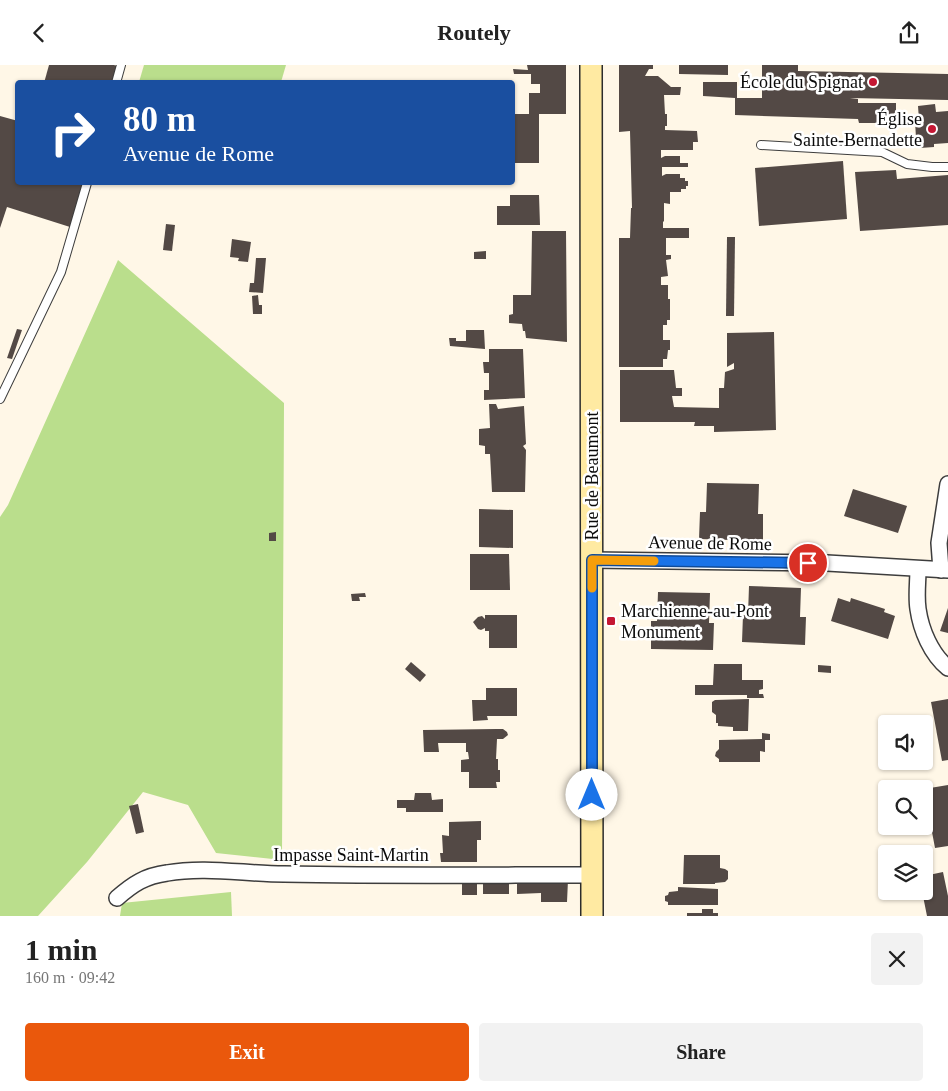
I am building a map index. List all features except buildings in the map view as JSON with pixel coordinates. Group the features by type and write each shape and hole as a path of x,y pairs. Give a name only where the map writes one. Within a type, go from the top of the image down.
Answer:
{"main road":[{"name":"Rue de Beaumont","path":"591,65 592,916"}],"street":[{"path":"944,570 939,543 948,484"},
{"name":"Avenue de Rome","path":"592,560 827,563 944,570"},
{"path":"918,569 918,609 925,634 938,660 948,668"},
{"name":"Impasse Saint-Martin","path":"117,898 133,884 148,877 168,872 208,869 283,874 592,875"}],"lane":[{"path":"117,80 122,65"},
{"path":"762,145 882,152 907,164 948,167"},
{"path":"0,399 61,272 86,185"}],"green space":[{"path":"144,65 286,65 282,80 140,80"},
{"path":"118,260 284,403 282,860 216,853 188,805 143,792 87,862 38,916 0,916 0,517 8,505"},
{"path":"231,892 232,916 120,916 122,903"}],"slow traffic":[{"path":"592,588 592,560 654,561"}],"place":[{"name":"École du Spignat","path":"873,82"},
{"name":"Église Sainte-Bernadette","path":"932,129"},
{"name":"Marchienne-au-Pont Monument","path":"611,621"}],"route":[{"path":"592,795 592,560 808,563"}]}
